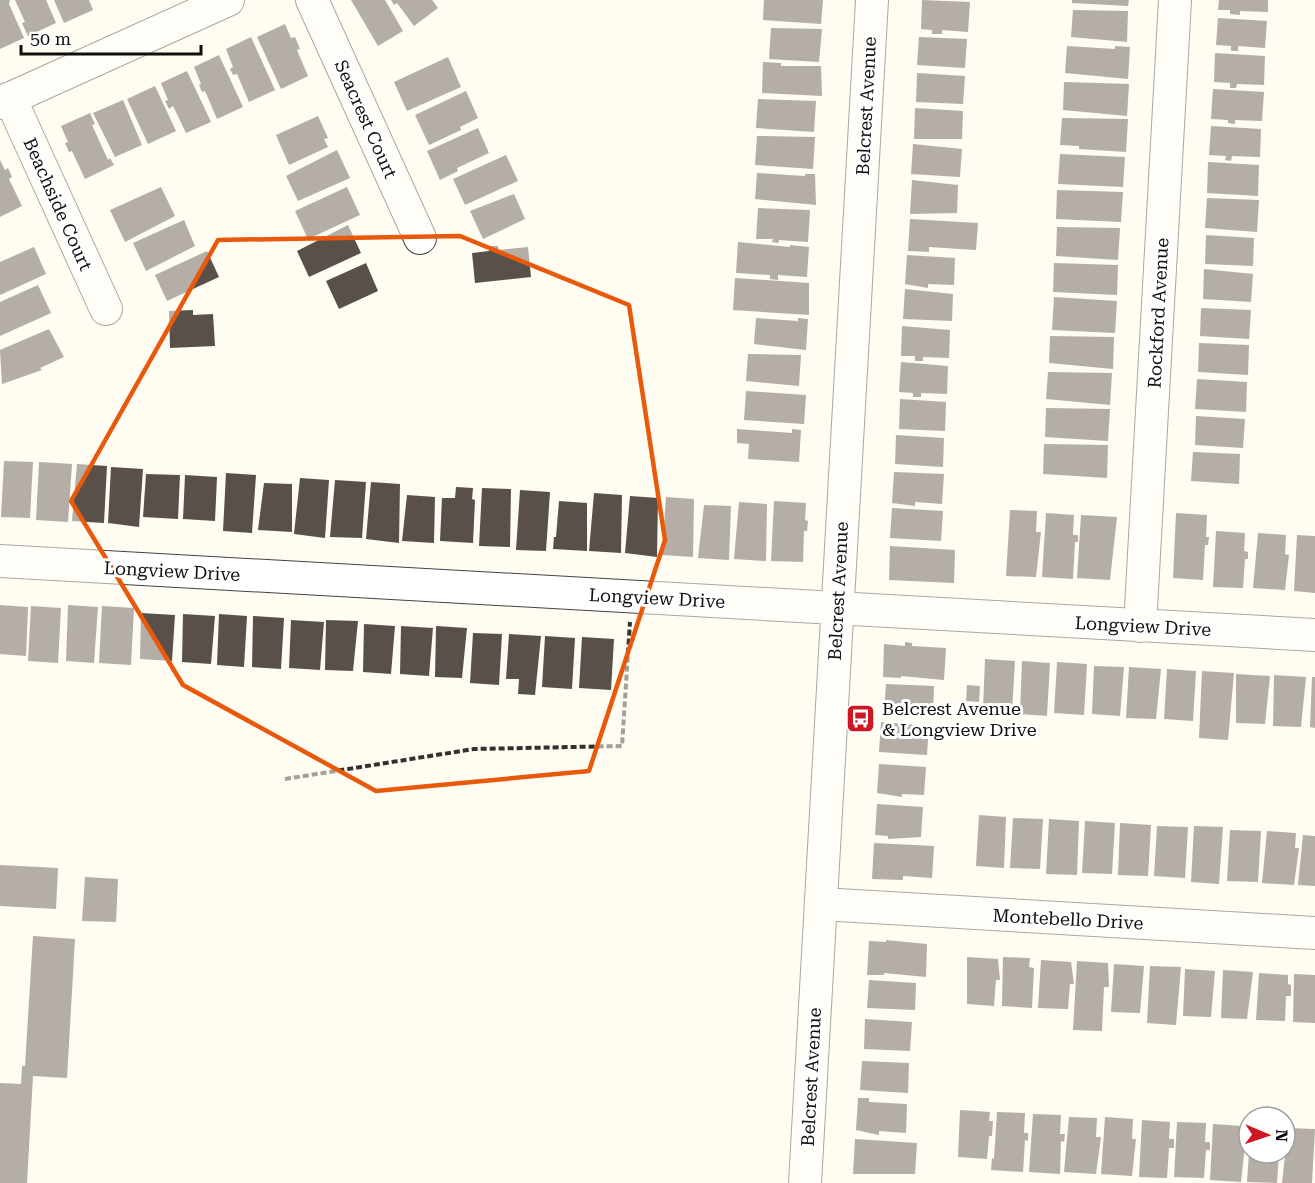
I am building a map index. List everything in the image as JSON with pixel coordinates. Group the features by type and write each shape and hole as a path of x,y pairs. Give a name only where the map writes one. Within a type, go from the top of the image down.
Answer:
{"street":[{"path":"5,100 228,0"},
{"name":"Seacrest Court","path":"312,0 420,238"},
{"name":"Belcrest Avenue","path":"805,1183 872,0"},
{"name":"Rockford Avenue","path":"1140,626 1175,0"},
{"name":"Beachside Court","path":"5,100 106,309"},
{"name":"Longview Drive","path":"0,561 1315,635"},
{"name":"Montebello Drive","path":"821,904 1315,933"}],"path":[{"path":"285,779 474,749 622,746 631,597"}],"highlighted area":[{"path":"460,236 629,305 665,540 589,771 376,791 183,685 71,501 218,240"}],"building":[{"path":"0,0 10,0 9,4 24,38 0,49"},
{"path":"15,0 46,0 56,23 28,36 22,23 25,22"},
{"path":"54,0 89,0 93,10 64,23"},
{"path":"351,0 385,0 403,31 378,46"},
{"path":"391,0 432,0 438,8 414,26 397,3 394,5"},
{"path":"764,0 823,0 821,24 763,20"},
{"path":"922,0 970,2 968,32 942,30 942,34 932,34 932,30 921,29"},
{"path":"1072,0 1129,0 1128,6 1072,3"},
{"path":"1219,0 1268,0 1268,12 1240,11 1240,15 1230,14 1230,10 1218,10"},
{"path":"1073,10 1128,11 1127,42 1071,37"},
{"path":"1218,18 1267,21 1265,48 1238,46 1238,51 1231,51 1231,46 1216,45"},
{"path":"285,24 291,38 295,37 300,49 297,50 308,76 281,89 257,37"},
{"path":"771,28 822,29 819,62 769,59"},
{"path":"251,37 275,90 249,102 237,74 233,75 230,69 233,67 226,49"},
{"path":"919,37 967,39 965,68 917,65"},
{"path":"1067,46 1115,49 1115,46 1130,47 1128,79 1065,73"},
{"path":"1215,53 1265,56 1264,85 1237,84 1236,88 1230,88 1230,83 1214,82"},
{"path":"219,55 243,107 217,119 205,91 202,92 194,67"},
{"path":"448,57 461,87 407,111 394,82"},
{"path":"763,62 781,63 781,66 821,66 822,96 762,93"},
{"path":"187,71 211,122 186,133 173,106 169,109 165,101 168,100 161,83"},
{"path":"917,73 965,76 963,104 916,102"},
{"path":"1064,82 1129,84 1127,116 1063,110"},
{"path":"155,86 176,131 148,144 127,99"},
{"path":"1213,89 1264,92 1262,121 1235,120 1235,124 1228,123 1228,120 1211,119"},
{"path":"466,91 478,118 460,127 461,130 429,145 415,115"},
{"path":"758,99 816,101 814,132 756,128"},
{"path":"123,100 142,145 115,157 93,113"},
{"path":"915,108 963,111 962,139 914,139"},
{"path":"90,113 95,124 92,125 108,160 110,158 114,165 85,179 72,151 69,152 65,143 68,142 61,126"},
{"path":"318,116 328,138 324,139 328,147 289,165 276,135"},
{"path":"1062,118 1128,119 1126,152 1079,149 1079,146 1060,145"},
{"path":"1211,126 1261,129 1260,157 1232,156 1231,161 1225,160 1226,156 1209,155"},
{"path":"478,128 489,153 457,168 458,171 440,180 427,151"},
{"path":"757,136 815,137 813,169 755,165"},
{"path":"913,144 962,149 960,177 911,174"},
{"path":"337,150 350,178 298,201 286,176"},
{"path":"1060,154 1125,157 1123,187 1058,184"},
{"path":"506,155 518,181 465,205 453,179"},
{"path":"0,160 5,170 8,168 12,177 9,179 22,206 0,217"},
{"path":"1208,162 1259,165 1258,196 1207,193"},
{"path":"757,173 805,176 805,174 815,174 816,205 755,199"},
{"path":"912,180 958,185 957,213 910,214"},
{"path":"161,187 175,216 125,242 110,210"},
{"path":"347,187 360,215 308,239 295,211"},
{"path":"1057,190 1123,192 1121,222 1056,219"},
{"path":"514,194 525,219 483,239 470,211"},
{"path":"1207,198 1259,200 1257,232 1205,228"},
{"path":"758,208 810,210 808,242 779,240 778,243 772,242 773,239 756,239"},
{"path":"910,219 978,223 976,250 929,247 929,252 908,251"},
{"path":"184,220 195,246 146,271 133,243"},
{"path":"348,225 361,253 309,277 297,251"},
{"path":"1057,227 1120,228 1118,260 1056,256"},
{"path":"1206,235 1254,238 1253,266 1205,264"},
{"path":"738,242 809,247 807,277 778,275 778,280 770,279 770,275 736,273"},
{"path":"489,246 498,246 499,250 528,247 531,277 475,283 472,253 489,251"},
{"path":"34,247 46,274 0,295 0,262"},
{"path":"207,251 219,277 167,301 155,275"},
{"path":"907,255 955,258 954,285 928,284 928,288 905,284"},
{"path":"366,263 378,291 339,309 326,281"},
{"path":"1054,263 1118,265 1117,295 1053,292"},
{"path":"1204,269 1253,274 1251,302 1203,299"},
{"path":"735,278 809,283 809,315 733,310"},
{"path":"38,285 51,313 0,336 0,302"},
{"path":"905,289 953,294 952,321 903,319"},
{"path":"1054,297 1117,301 1115,333 1052,330"},
{"path":"1201,308 1251,310 1249,339 1200,336"},
{"path":"193,310 193,315 213,314 215,346 170,348 169,311"},
{"path":"756,318 798,321 798,318 808,319 806,350 754,344"},
{"path":"902,326 950,330 949,358 923,357 923,361 915,361 915,356 901,356"},
{"path":"49,329 64,357 40,368 42,370 2,384 0,350"},
{"path":"1050,336 1114,337 1113,369 1049,363"},
{"path":"1199,343 1249,345 1248,375 1198,372"},
{"path":"748,354 801,355 799,386 746,381"},
{"path":"901,362 948,366 947,394 921,393 921,397 913,397 913,393 899,392"},
{"path":"1048,372 1112,373 1110,405 1046,399"},
{"path":"1197,379 1247,382 1246,412 1195,409"},
{"path":"746,391 806,395 804,424 744,420"},
{"path":"900,399 946,402 945,431 899,429"},
{"path":"1046,408 1110,409 1108,441 1045,437"},
{"path":"1196,416 1245,419 1243,448 1195,445"},
{"path":"737,429 792,433 792,429 801,430 799,462 748,459 749,444 737,443"},
{"path":"896,435 944,438 943,467 895,464"},
{"path":"1044,444 1108,445 1107,478 1043,474"},
{"path":"1193,452 1240,454 1239,484 1191,481"},
{"path":"4,461 33,462 30,518 1,517"},
{"path":"39,462 72,464 68,522 36,520"},
{"path":"77,464 107,466 104,523 72,521"},
{"path":"111,467 143,469 139,527 108,523"},
{"path":"894,472 944,474 942,504 915,502 915,506 892,503"},
{"path":"226,473 256,475 252,533 223,531"},
{"path":"146,474 180,475 178,519 143,517"},
{"path":"185,475 217,477 215,521 183,519"},
{"path":"300,478 329,480 325,538 294,534"},
{"path":"335,480 366,482 362,538 330,537"},
{"path":"371,482 400,484 399,543 366,539"},
{"path":"264,483 292,484 292,532 258,530"},
{"path":"456,487 473,488 472,499 475,500 473,543 440,541 442,498 455,498"},
{"path":"482,488 511,489 510,547 479,546"},
{"path":"520,490 550,492 546,551 516,550"},
{"path":"594,493 622,495 621,553 589,551"},
{"path":"407,495 435,497 434,543 402,541"},
{"path":"630,496 658,498 657,557 625,553"},
{"path":"666,497 694,499 693,557 662,555"},
{"path":"559,501 587,503 587,551 553,549"},
{"path":"774,501 806,503 805,520 808,521 807,531 804,531 803,562 771,561"},
{"path":"739,502 767,504 766,561 734,559"},
{"path":"704,505 731,506 729,560 698,558"},
{"path":"892,508 943,511 941,541 890,538"},
{"path":"1010,510 1037,511 1036,532 1041,532 1036,577 1006,576"},
{"path":"1046,513 1074,515 1073,535 1078,535 1078,542 1075,542 1073,579 1042,577"},
{"path":"1176,513 1207,515 1206,537 1209,537 1208,545 1205,545 1203,580 1173,578"},
{"path":"1081,515 1117,517 1110,580 1077,578"},
{"path":"1216,531 1245,533 1244,551 1248,552 1248,559 1245,559 1243,588 1213,587"},
{"path":"1258,533 1286,535 1285,554 1289,555 1285,590 1253,588"},
{"path":"1297,535 1315,536 1315,593 1294,591"},
{"path":"890,546 955,550 954,583 889,580"},
{"path":"0,605 28,607 26,656 0,654"},
{"path":"68,605 98,607 94,663 66,661"},
{"path":"31,606 61,608 58,663 28,661"},
{"path":"102,606 134,608 131,665 99,663"},
{"path":"141,613 175,615 172,661 140,659"},
{"path":"183,614 215,616 211,664 182,662"},
{"path":"219,614 247,616 244,667 217,665"},
{"path":"253,616 284,618 281,669 252,667"},
{"path":"291,620 324,622 320,670 289,668"},
{"path":"326,620 358,621 353,671 325,670"},
{"path":"364,624 395,626 391,674 363,672"},
{"path":"401,626 433,628 429,676 400,674"},
{"path":"436,626 467,628 462,678 435,677"},
{"path":"473,633 502,634 499,685 470,683"},
{"path":"509,634 541,636 535,695 518,694 519,679 506,679"},
{"path":"545,636 575,638 572,689 542,687"},
{"path":"582,637 614,639 611,690 579,688"},
{"path":"905,642 912,643 912,646 946,648 944,680 901,676 901,678 883,677 884,644 905,646"},
{"path":"985,659 1015,661 1012,711 983,710"},
{"path":"1022,661 1050,663 1047,716 1020,714"},
{"path":"1057,662 1087,664 1084,715 1054,713"},
{"path":"1094,666 1124,667 1120,716 1092,714"},
{"path":"1129,667 1161,669 1156,719 1126,718"},
{"path":"1167,669 1196,671 1193,721 1164,719"},
{"path":"1202,671 1234,673 1228,740 1199,738"},
{"path":"1236,674 1270,676 1265,724 1236,723"},
{"path":"1274,675 1306,677 1301,727 1273,726"},
{"path":"1312,677 1315,677 1315,728 1310,727"},
{"path":"886,684 934,686 933,714 910,713 909,715 884,711"},
{"path":"967,685 980,686 979,702 966,701"},
{"path":"881,722 929,726 927,755 879,752"},
{"path":"879,764 926,767 924,795 902,794 902,797 877,793"},
{"path":"877,804 923,807 921,837 888,839 888,836 875,835"},
{"path":"979,815 1006,817 1004,868 976,866"},
{"path":"1013,818 1043,819 1040,869 1010,868"},
{"path":"1049,819 1079,821 1077,875 1046,874"},
{"path":"1085,821 1115,823 1112,874 1082,873"},
{"path":"1120,823 1151,825 1148,876 1118,875"},
{"path":"1157,826 1188,827 1185,878 1154,876"},
{"path":"1194,826 1223,827 1219,884 1191,882"},
{"path":"1230,830 1261,831 1258,882 1227,881"},
{"path":"1267,831 1296,833 1295,848 1299,848 1294,885 1262,883"},
{"path":"1303,835 1315,836 1315,886 1298,885"},
{"path":"874,843 934,846 932,878 903,876 903,880 872,879"},
{"path":"0,865 58,868 56,909 0,906"},
{"path":"85,877 118,879 116,922 82,921"},
{"path":"33,936 75,939 67,1078 33,1076 27,1183 0,1183 0,1083 21,1084 22,1066 25,1066"},
{"path":"886,940 927,944 926,977 884,973 884,975 867,975 869,941 886,942"},
{"path":"967,957 998,959 1000,980 996,980 994,1006 967,1004"},
{"path":"1003,957 1030,958 1029,967 1034,968 1032,1008 1002,1006"},
{"path":"1041,960 1071,962 1074,984 1070,984 1068,1009 1038,1008"},
{"path":"1077,961 1108,963 1109,987 1104,987 1102,1031 1073,1030"},
{"path":"1114,964 1144,966 1140,1013 1111,1012"},
{"path":"1150,966 1181,967 1176,1025 1147,1023"},
{"path":"1185,969 1215,971 1211,1017 1183,1016"},
{"path":"1223,970 1253,972 1247,1019 1221,1018"},
{"path":"1259,973 1288,975 1291,996 1286,996 1285,1021 1256,1020"},
{"path":"1294,974 1315,975 1315,1023 1293,1022"},
{"path":"869,980 916,983 915,1010 867,1008"},
{"path":"865,1019 912,1022 910,1051 864,1049"},
{"path":"862,1061 909,1063 908,1093 860,1090"},
{"path":"858,1098 869,1098 869,1102 907,1104 906,1133 879,1131 879,1135 856,1130"},
{"path":"960,1110 990,1112 989,1121 993,1121 987,1159 958,1157"},
{"path":"997,1112 1025,1113 1024,1133 1028,1133 1028,1141 1025,1140 1023,1172 991,1170 992,1158 994,1159"},
{"path":"1033,1114 1061,1115 1060,1134 1065,1134 1064,1142 1061,1141 1060,1174 1029,1172"},
{"path":"1069,1117 1097,1118 1096,1137 1101,1137 1096,1174 1064,1172"},
{"path":"1105,1117 1133,1119 1132,1139 1136,1139 1132,1176 1101,1174"},
{"path":"1142,1120 1170,1122 1169,1139 1174,1139 1174,1148 1169,1148 1167,1178 1139,1177"},
{"path":"1177,1122 1206,1123 1205,1142 1210,1142 1210,1150 1206,1150 1204,1178 1174,1177"},
{"path":"1213,1124 1237,1126 1237,1165 1243,1165 1241,1182 1210,1180"},
{"path":"1297,1128 1315,1129 1312,1183 1282,1183 1284,1165 1297,1165"},
{"path":"855,1139 917,1143 915,1174 853,1174"},
{"path":"1248,1165 1278,1165 1277,1183 1247,1182"}],"place":[{"name":"Belcrest Avenue & Longview Drive","path":"861,718"}]}
